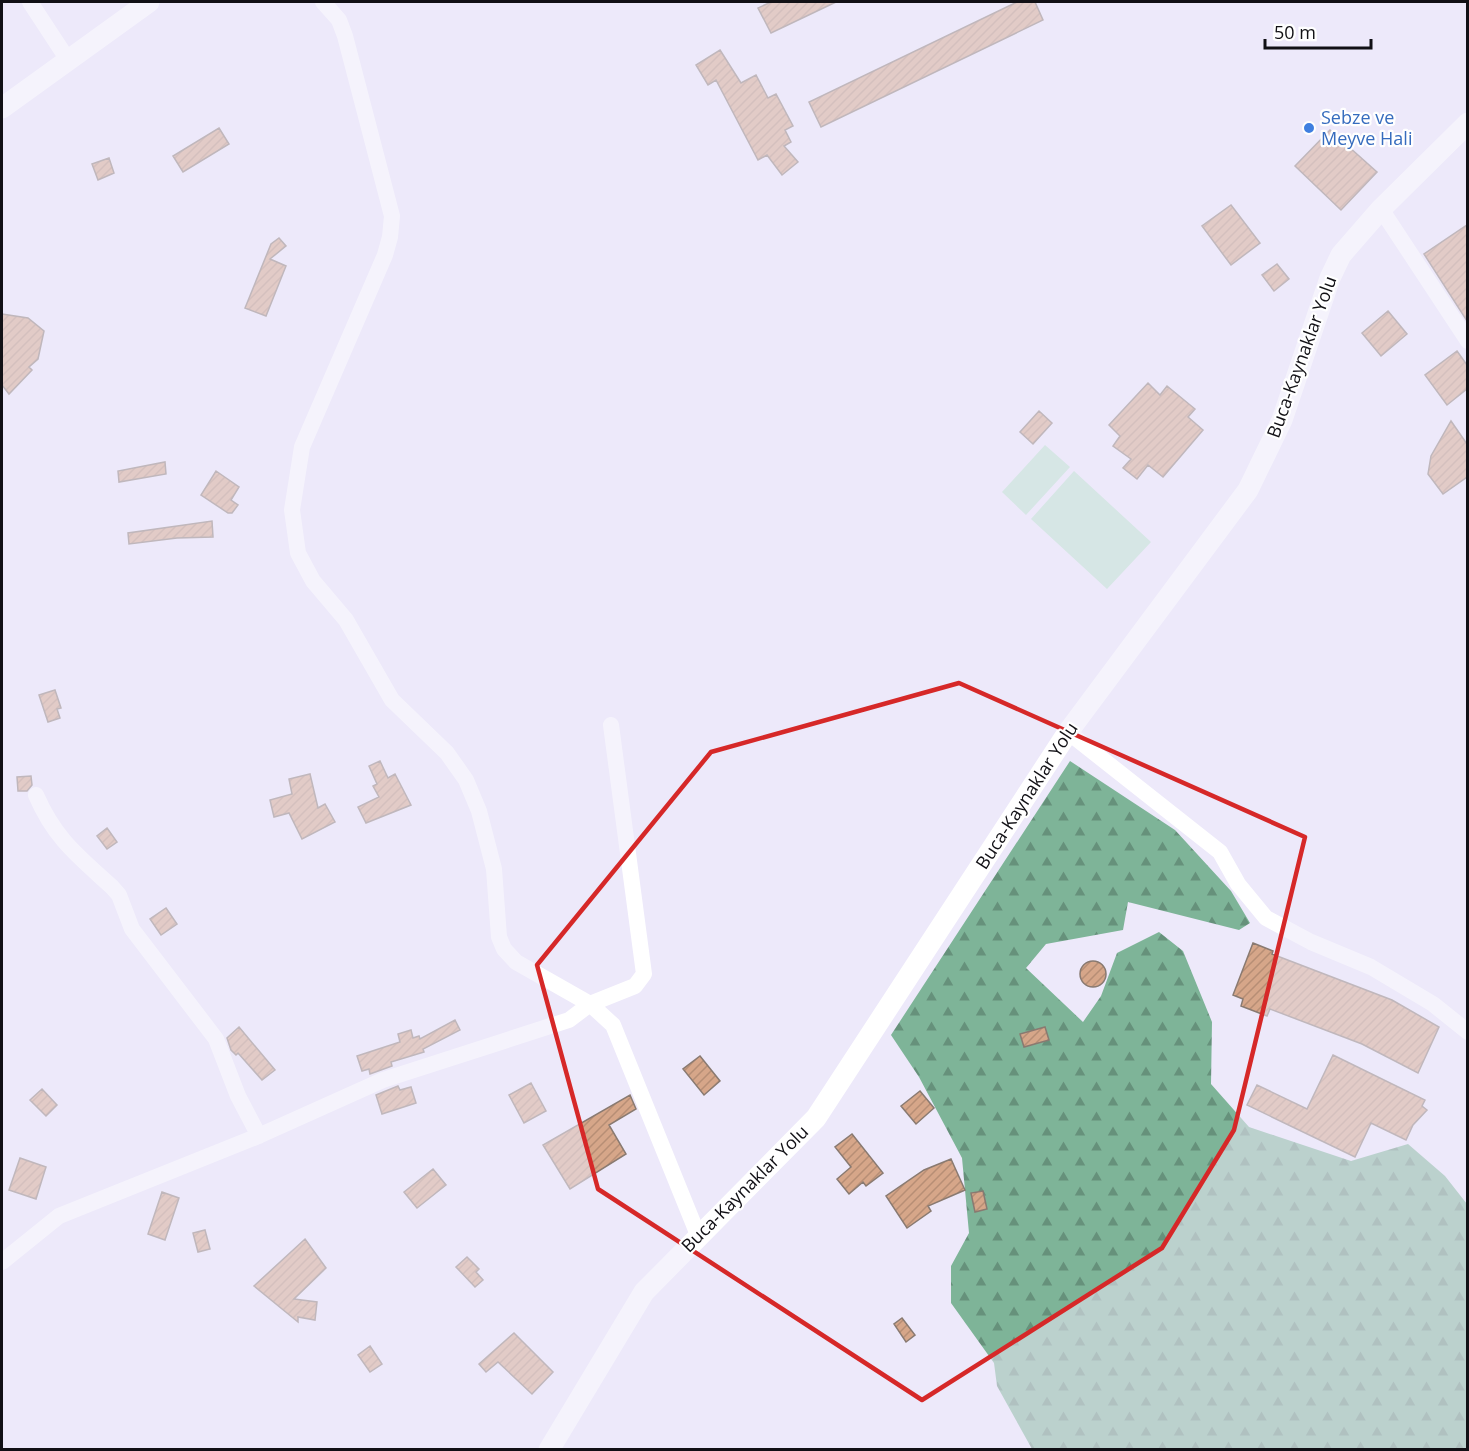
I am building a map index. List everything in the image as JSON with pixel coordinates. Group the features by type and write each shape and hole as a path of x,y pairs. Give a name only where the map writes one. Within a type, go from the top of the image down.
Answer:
{"street":[{"path":"30,2 68,60"},
{"path":"2,108 149,2"},
{"path":"323,2 339,20 345,36 392,216 385,255 302,447 292,510 298,553 312,581 346,620 392,700 447,753 466,780 479,811 494,869 500,937 504,949 516,962 590,1004 613,1025 698,1235"},
{"name":"Buca-Kaynaklar Yolu","path":"549,1449 644,1292 816,1118 1068,732 1248,490 1282,420 1330,278 1341,255 1381,209 1467,123"},
{"path":"1381,209 1467,341"},
{"path":"2,1262 59,1216 259,1136 383,1080 569,1020 590,1004 635,986 644,974 611,725"},
{"path":"1068,732 1220,852 1238,884 1266,918 1311,942 1371,967 1433,1004 1467,1032"},
{"path":"36,795 45,816 64,844 112,887 132,929 200,1014 216,1039 238,1096 259,1136"}],"highlighted area":[{"path":"959,683 1305,837 1234,1130 1162,1248 922,1400 598,1189 537,965 711,752"}],"green space":[{"path":"1045,445 1070,467 1026,515 1002,492"},
{"path":"1074,471 1151,542 1107,589 1031,519"},
{"path":"1070,761 1175,830 1231,891 1250,923 1239,930 1128,902 1123,930 1046,944 1026,968 1083,1022 1101,996 1117,953 1159,932 1183,951 1212,1022 1211,1084 1249,1127 1351,1161 1408,1144 1445,1176 1467,1204 1467,1449 1032,1449 997,1386 994,1363 951,1303 951,1266 969,1233 962,1158 919,1077 891,1035"}],"building":[{"path":"771,2 836,2 771,33 758,8"},
{"path":"1017,2 1035,2 1043,20 821,127 809,102"},
{"path":"720,50 741,83 756,75 768,98 776,94 793,126 785,130 791,142 784,146 798,162 782,175 767,155 758,160 716,80 708,85 696,65"},
{"path":"219,128 229,144 183,172 173,156"},
{"path":"1330,130 1377,172 1341,210 1295,166"},
{"path":"109,158 114,173 98,180 92,164"},
{"path":"1231,205 1260,243 1231,265 1202,226"},
{"path":"1467,225 1467,321 1424,254"},
{"path":"279,238 286,246 270,259 286,266 266,316 245,308 271,244"},
{"path":"1277,264 1289,279 1274,291 1262,275"},
{"path":"1388,311 1407,334 1381,356 1362,333"},
{"path":"2,314 28,318 44,331 38,359 29,367 32,370 9,394 2,385"},
{"path":"1457,351 1467,365 1467,389 1447,405 1425,375"},
{"path":"1148,383 1160,395 1167,386 1195,409 1188,417 1203,430 1163,477 1148,465 1137,479 1123,468 1131,459 1113,446 1120,436 1109,425"},
{"path":"1039,411 1052,423 1033,444 1020,432"},
{"path":"1451,421 1467,444 1467,477 1443,494 1428,474 1431,456"},
{"path":"165,462 166,474 119,482 118,471"},
{"path":"216,471 239,487 231,500 238,505 232,513 228,513 201,495"},
{"path":"212,521 213,537 177,538 129,544 128,533"},
{"path":"55,690 61,708 57,709 60,718 48,722 39,695"},
{"path":"380,761 388,778 395,774 411,805 366,823 358,807 379,797 373,786 377,784 369,766"},
{"path":"310,774 318,808 325,804 335,822 302,839 289,813 274,817 270,800 292,794 289,779"},
{"path":"31,776 32,785 27,791 18,791 17,777"},
{"path":"107,828 117,842 107,849 97,836"},
{"path":"166,908 177,924 161,935 150,919"},
{"path":"1253,943 1273,951 1272,954 1392,1000 1439,1027 1418,1073 1362,1044 1270,1009 1267,1016 1241,1006 1243,999 1233,995"},
{"path":"1093,961 1102,965 1106,974 1102,983 1093,987 1084,983 1080,974 1084,965"},
{"path":"455,1020 460,1030 423,1049 424,1052 391,1062 392,1066 370,1074 369,1069 362,1071 357,1056 400,1042 398,1034 411,1030 413,1038 419,1036 420,1039"},
{"path":"239,1027 275,1070 262,1080 238,1053 236,1055 231,1050 227,1038"},
{"path":"1045,1027 1049,1040 1024,1047 1020,1034"},
{"path":"1333,1055 1425,1100 1422,1106 1427,1110 1413,1125 1406,1140 1371,1123 1355,1157 1247,1105 1257,1085 1307,1109"},
{"path":"700,1056 720,1081 704,1095 683,1069"},
{"path":"531,1083 546,1111 524,1123 509,1095"},
{"path":"398,1086 400,1090 411,1087 416,1103 382,1114 376,1095"},
{"path":"42,1089 57,1105 46,1116 30,1100"},
{"path":"920,1091 934,1108 916,1124 901,1106"},
{"path":"630,1095 636,1109 609,1125 626,1154 570,1189 543,1145"},
{"path":"852,1134 883,1173 866,1186 863,1182 849,1194 837,1179 851,1167 835,1147"},
{"path":"20,1158 46,1167 36,1199 9,1190"},
{"path":"951,1159 965,1190 928,1206 931,1211 907,1228 886,1196 924,1170"},
{"path":"433,1169 446,1185 417,1208 404,1192"},
{"path":"983,1191 987,1209 975,1212 971,1193"},
{"path":"162,1192 179,1198 165,1240 148,1234"},
{"path":"205,1230 210,1249 198,1252 193,1233"},
{"path":"305,1239 326,1268 294,1299 317,1302 315,1320 298,1317 298,1322 254,1286"},
{"path":"467,1257 479,1269 476,1272 483,1280 475,1287 456,1267"},
{"path":"902,1318 915,1335 906,1342 894,1324"},
{"path":"514,1333 553,1372 532,1394 498,1362 486,1372 479,1364"},
{"path":"370,1346 382,1364 370,1372 358,1355"}],"place":[{"name":"Sebze ve Meyve Hali","path":"1309,128"}]}
